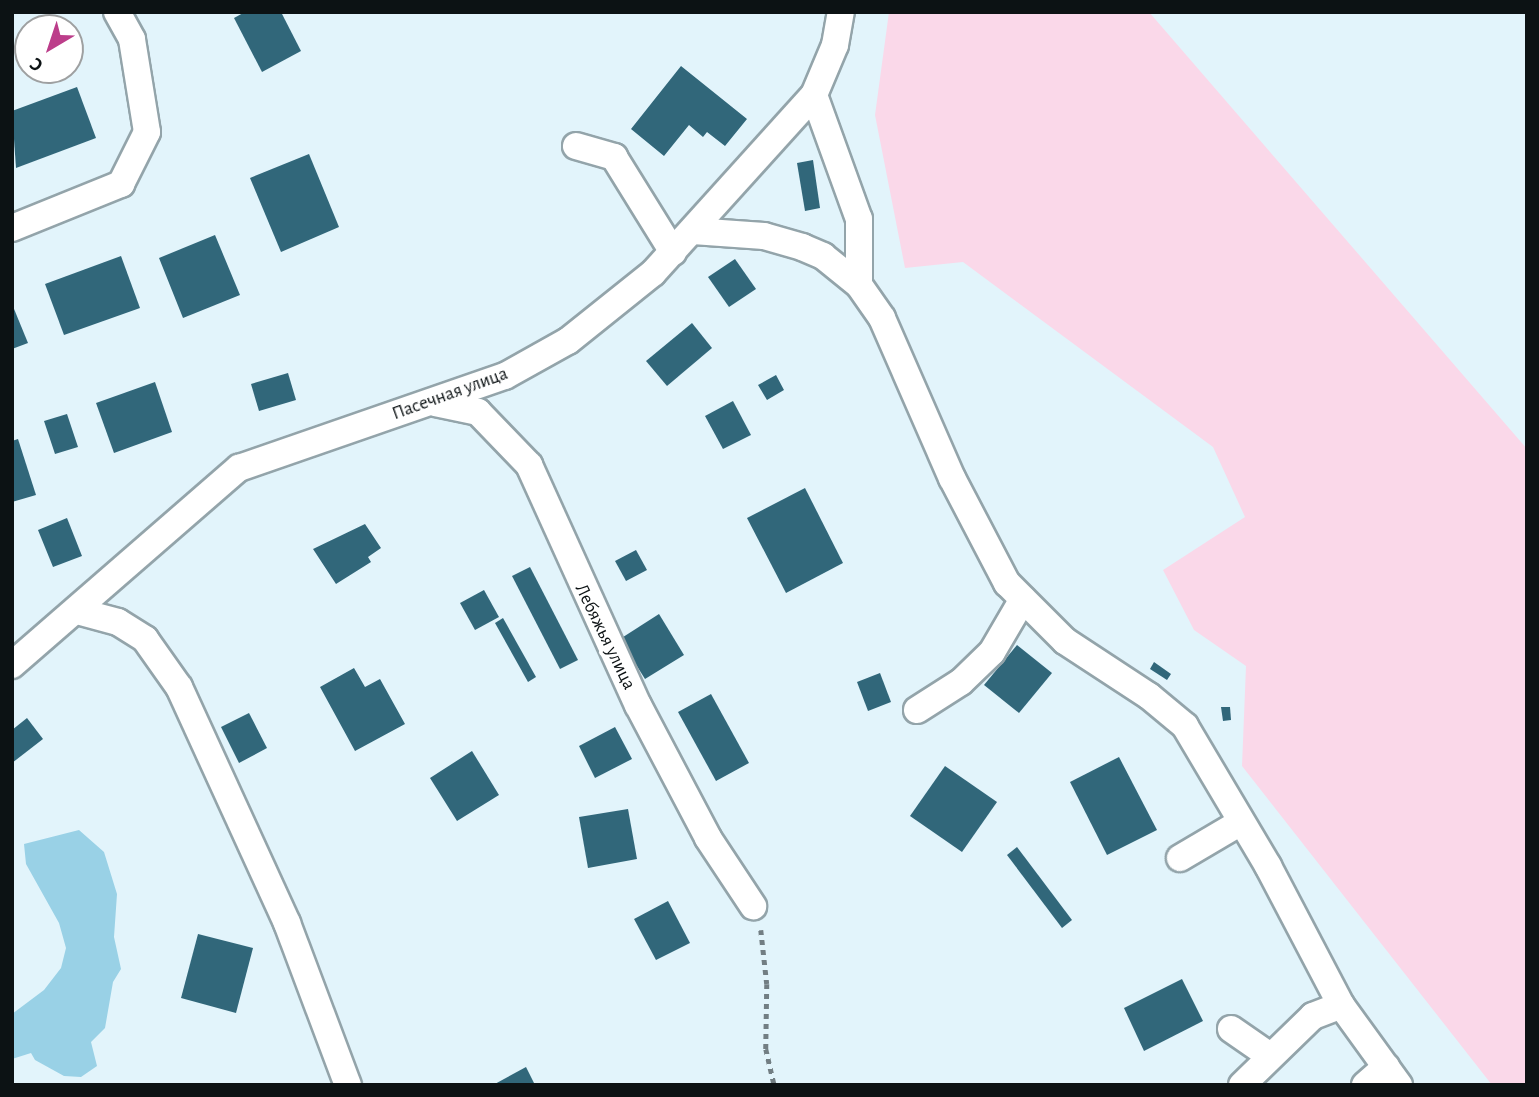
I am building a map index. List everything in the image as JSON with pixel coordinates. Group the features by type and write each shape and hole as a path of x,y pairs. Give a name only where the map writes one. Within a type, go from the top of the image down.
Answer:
{"street":[{"path":"12,228 121,184 147,132 132,39 117,12"},
{"name":"Пасечная улица","path":"12,665 239,468 434,403 505,376 568,341 673,252 814,95 835,45 842,12"},
{"path":"814,95 859,219 859,285"},
{"path":"576,146 614,157 673,252"},
{"path":"693,231 764,236 802,247 823,256 859,285 882,318 984,543 1023,599 1065,640 1149,696 1185,726 1341,1005 1392,1076 1366,1085"},
{"name":"Лебяжья улица","path":"434,403 478,412 529,465 627,709 753,906"},
{"path":"917,709 961,682 992,652 1023,599"},
{"path":"77,611 118,622 145,639 179,687 287,923 348,1085"},
{"path":"1180,858 1241,822"},
{"path":"1242,1085 1313,1016 1341,1005"},
{"path":"1231,1029 1270,1056"}],"path":[{"path":"753,906 764,936 766,1049 774,1085"}],"shaded area":[{"path":"889,12 1149,12 1527,449 1527,1085 1492,1085 1242,766 1246,666 1194,630 1163,570 1245,517 1213,447 963,262 905,268 875,115"}],"water":[{"path":"79,830 104,852 117,894 114,937 121,969 113,982 105,1028 91,1042 97,1066 81,1077 64,1076 35,1060 31,1053 12,1059 12,1014 44,990 61,968 66,948 59,923 26,864 24,844"}],"building":[{"path":"245,12 281,12 301,51 262,72 234,18"},
{"path":"681,66 747,119 725,146 707,132 703,137 689,125 664,156 631,129"},
{"path":"77,87 96,138 16,168 12,111"},
{"path":"309,154 339,227 281,252 250,178"},
{"path":"813,160 820,208 805,211 797,163"},
{"path":"215,235 240,295 183,318 159,258"},
{"path":"121,256 140,308 64,335 45,284"},
{"path":"735,259 756,289 729,307 708,277"},
{"path":"12,304 28,343 12,349"},
{"path":"692,323 712,348 667,386 646,361"},
{"path":"288,373 296,400 259,411 251,384"},
{"path":"776,375 784,390 767,400 758,385"},
{"path":"155,382 172,432 114,453 96,403"},
{"path":"733,401 751,435 723,449 705,416"},
{"path":"67,414 78,447 55,454 44,421"},
{"path":"18,439 36,495 12,502 12,441"},
{"path":"805,488 843,563 786,593 747,518"},
{"path":"67,518 82,556 53,567 38,530"},
{"path":"365,524 381,548 368,557 371,562 336,584 313,549"},
{"path":"636,550 647,570 626,581 615,561"},
{"path":"530,567 578,660 560,669 512,576"},
{"path":"484,590 499,617 475,630 460,603"},
{"path":"659,614 684,655 645,679 620,639"},
{"path":"503,618 536,677 528,682 495,623"},
{"path":"1017,645 1052,673 1019,713 984,685"},
{"path":"1154,662 1171,674 1167,680 1150,669"},
{"path":"354,668 365,687 380,679 405,724 355,751 320,687"},
{"path":"880,673 891,702 868,711 857,682"},
{"path":"711,694 749,763 716,781 678,712"},
{"path":"1221,707 1230,707 1231,720 1223,721"},
{"path":"249,713 267,748 239,763 221,727"},
{"path":"27,718 43,739 12,763 12,730"},
{"path":"615,727 632,759 595,778 579,746"},
{"path":"472,751 499,795 457,821 430,778"},
{"path":"1119,757 1157,830 1107,855 1070,782"},
{"path":"945,766 997,802 962,852 910,816"},
{"path":"628,809 637,859 588,868 579,817"},
{"path":"1017,847 1072,920 1062,928 1007,855"},
{"path":"668,901 690,943 656,960 634,919"},
{"path":"198,934 253,948 236,1013 181,998"},
{"path":"1182,979 1203,1021 1144,1051 1124,1008"},
{"path":"526,1067 535,1085 493,1085"}]}
